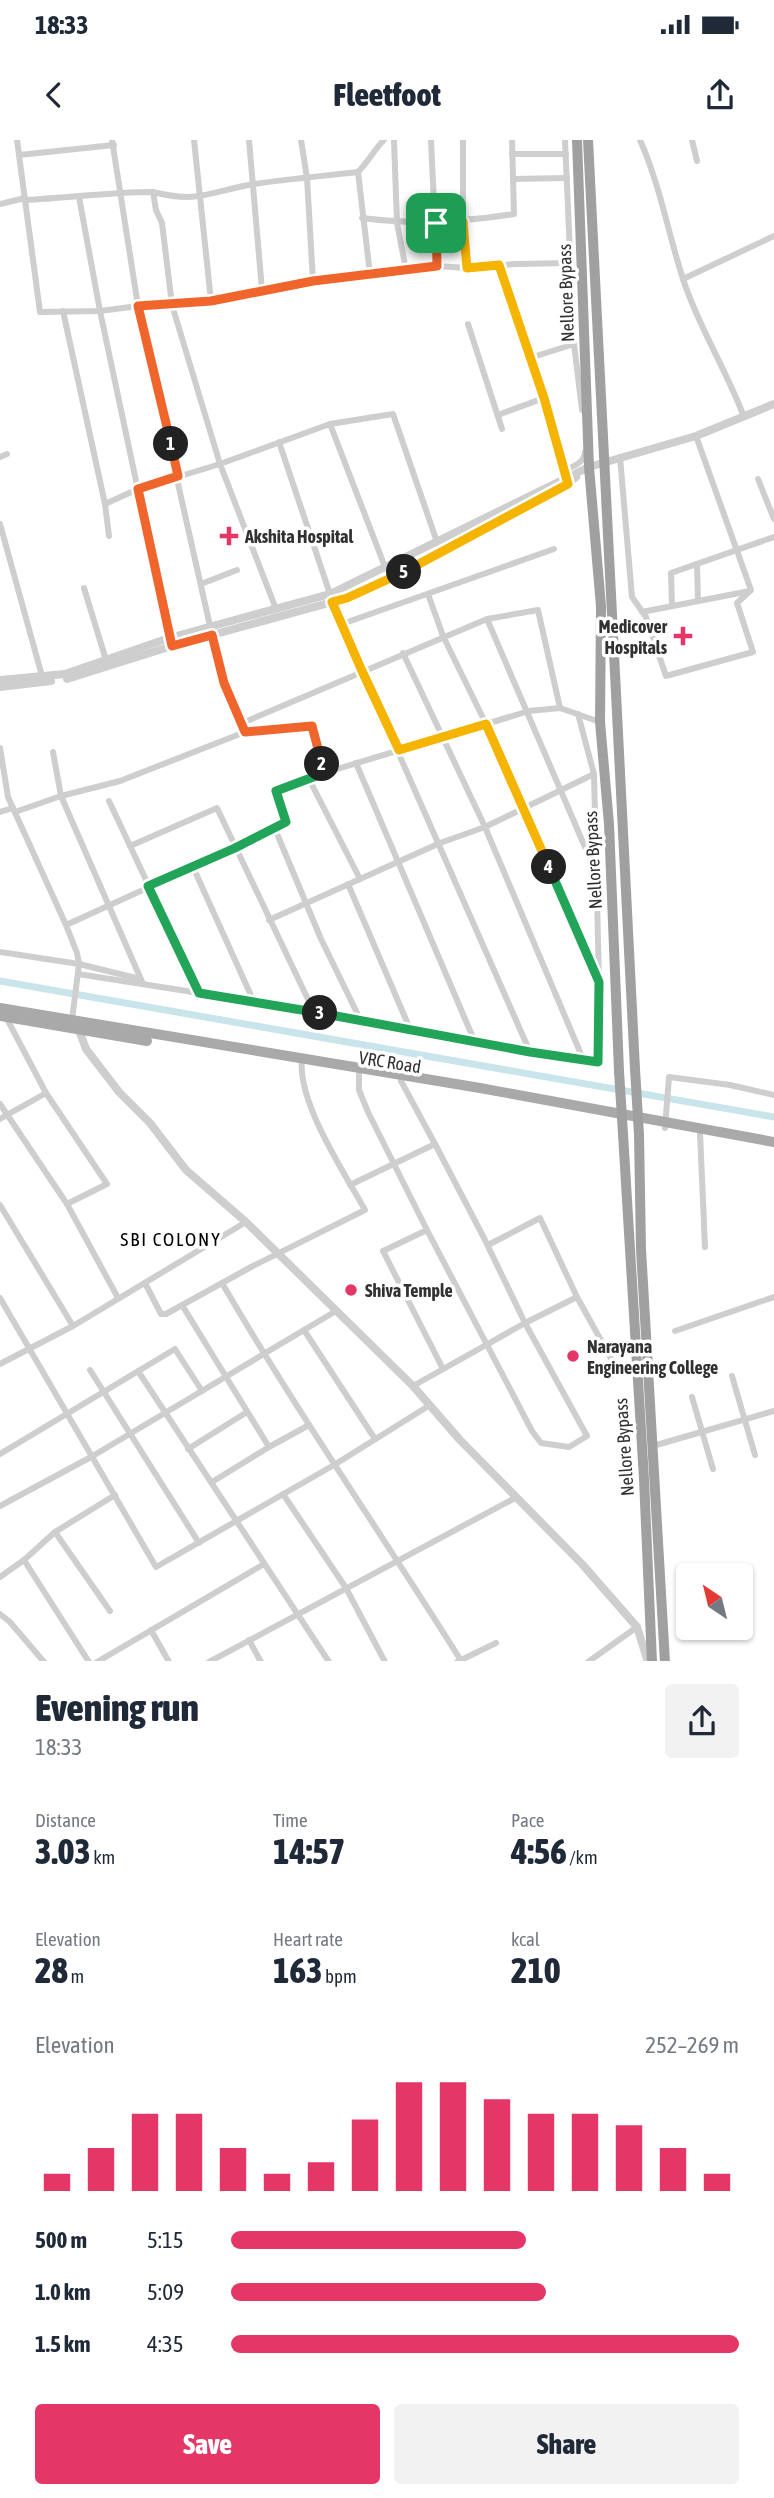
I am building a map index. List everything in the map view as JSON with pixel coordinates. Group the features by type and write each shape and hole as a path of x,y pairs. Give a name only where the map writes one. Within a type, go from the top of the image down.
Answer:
{"highway":[{"name":"Nellore Bypass","path":"577,140 589,467 601,606 600,722 609,824 619,1070 644,1479 650,1661"},
{"name":"Nellore Bypass","path":"588,140 639,1135 641,1249 664,1661"}],"main road":[{"name":"VRC Road","path":"2,1014 302,1062 774,1144"},
{"path":"302,1062 604,1110 665,1126 774,1144"}],"street":[{"path":"17,140 40,312 100,311 211,301 313,281 437,266 467,268 572,263"},
{"path":"194,140 211,301"},
{"path":"249,140 262,290"},
{"path":"301,140 307,178 313,281"},
{"path":"0,204 25,199 119,192 153,192 177,198 199,198 253,185 358,172 384,140"},
{"path":"394,140 397,223 406,270"},
{"path":"431,140 437,266"},
{"path":"463,140 463,222 467,268"},
{"path":"362,218 397,223 436,223 463,222 514,214 512,140"},
{"path":"211,631 275,608 331,598 347,598 405,572 567,477 585,458 586,441 574,344 565,140"},
{"path":"640,140 665,210 683,279 744,416"},
{"path":"692,140 697,162"},
{"path":"19,155 113,143 138,306 224,683 245,732"},
{"path":"512,154 566,154"},
{"path":"358,172 370,274"},
{"path":"513,179 567,178"},
{"path":"153,192 156,210 162,223 173,305 220,464 275,608"},
{"path":"79,197 100,311 170,642"},
{"path":"683,279 774,236"},
{"path":"499,265 544,398 567,477"},
{"path":"63,311 105,504 109,536"},
{"path":"468,324 502,429"},
{"path":"530,358 574,344"},
{"path":"498,415 544,398"},
{"path":"0,680 65,674 106,660 331,598 385,567 589,467 696,436 774,404"},
{"path":"105,504 138,489 220,464 330,424 393,414 437,542"},
{"path":"330,424 385,567"},
{"path":"696,436 751,590"},
{"path":"279,442 331,598 530,1052"},
{"path":"620,457 632,597 642,612 666,676 753,652 737,603 751,590"},
{"path":"758,479 774,519"},
{"path":"0,524 42,677"},
{"path":"673,606 671,573 774,537"},
{"path":"342,624 554,549"},
{"path":"697,564 698,601"},
{"path":"201,584 237,570"},
{"path":"83,588 106,660"},
{"path":"642,612 751,590"},
{"path":"428,594 443,636 486,724 599,982"},
{"path":"240,724 443,636 488,619 538,610 560,708"},
{"path":"488,619 596,873"},
{"path":"0,687 69,678 170,642"},
{"path":"403,653 485,827 583,1059"},
{"path":"66,925 286,822 276,791 356,763 529,712 560,708 600,722"},
{"path":"0,952 79,964 141,982 199,993 598,1062 599,982 594,774 578,714"},
{"path":"0,812 120,782 245,732 312,726 324,773"},
{"path":"0,748 8,797 66,925 79,964 73,1009 74,1027 86,1049 119,1092 150,1123 186,1170 246,1222 413,1386 514,1498 582,1564 637,1627 650,1661"},
{"path":"53,752 61,796 141,982"},
{"path":"356,763 474,1040"},
{"path":"269,920 440,843 485,827 594,774"},
{"path":"309,779 360,879"},
{"path":"109,801 199,993"},
{"path":"130,846 216,808 314,1012"},
{"path":"275,829 321,939 362,1021"},
{"path":"193,867 254,1002"},
{"path":"348,884 410,1029"},
{"path":"78,978 141,982"},
{"path":"2,1014 46,1093 107,1184 67,1204"},
{"path":"145,1283 161,1314 166,1314 365,1210 314,1116 302,1075 302,1062"},
{"path":"359,1074 359,1090 427,1230 532,1431 541,1443 569,1447 587,1436 525,1323 488,1245 401,1081"},
{"path":"665,1126 669,1077 730,1085 774,1095"},
{"path":"0,1119 46,1093"},
{"path":"0,1104 67,1204 118,1298"},
{"path":"699,1133 705,1247"},
{"path":"351,1185 435,1144"},
{"path":"0,1205 72,1326"},
{"path":"488,1245 540,1217 577,1297 619,1373"},
{"path":"0,1364 72,1326 246,1222"},
{"path":"427,1230 383,1251 443,1369"},
{"path":"222,1283 264,1354 398,1560 459,1660 496,1643"},
{"path":"413,1386 577,1297"},
{"path":"675,1331 774,1297"},
{"path":"0,1298 156,1567 334,1465 430,1405"},
{"path":"182,1306 269,1447"},
{"path":"0,1506 130,1434 336,1311"},
{"path":"304,1330 375,1439"},
{"path":"0,1454 175,1349 202,1391"},
{"path":"90,1370 199,1543"},
{"path":"138,1371 329,1661"},
{"path":"732,1376 755,1455"},
{"path":"692,1397 713,1469"},
{"path":"653,1447 774,1411"},
{"path":"188,1449 247,1412"},
{"path":"212,1482 309,1425"},
{"path":"283,1494 346,1588 385,1661"},
{"path":"0,1577 55,1532 115,1495"},
{"path":"209,1661 514,1498"},
{"path":"55,1532 110,1611"},
{"path":"24,1560 89,1661"},
{"path":"97,1661 264,1564"},
{"path":"0,1614 44,1661"},
{"path":"588,1661 637,1627"},
{"path":"150,1630 169,1661"},
{"path":"249,1640 261,1661"}],"waterway":[{"path":"0,981 774,1117"}],"place":[{"name":"Akshita Hospital","path":"229,536"},
{"name":"Medicover Hospitals","path":"683,636"},
{"name":"Shiva Temple","path":"351,1290"},
{"name":"Narayana Engineering College","path":"573,1356"}],"district":[{"name":"SBI COLONY","path":"171,1239"}],"route":[{"path":"463,222 467,268 499,265 544,398 568,484 405,572 332,602 399,750 486,724 599,982 598,1062 199,993 148,886 235,848 286,822 276,791 324,773 312,726 245,732 224,683 212,635 172,646 138,489 178,476 138,306 211,301 313,281 437,266 436,223 463,222"}]}
